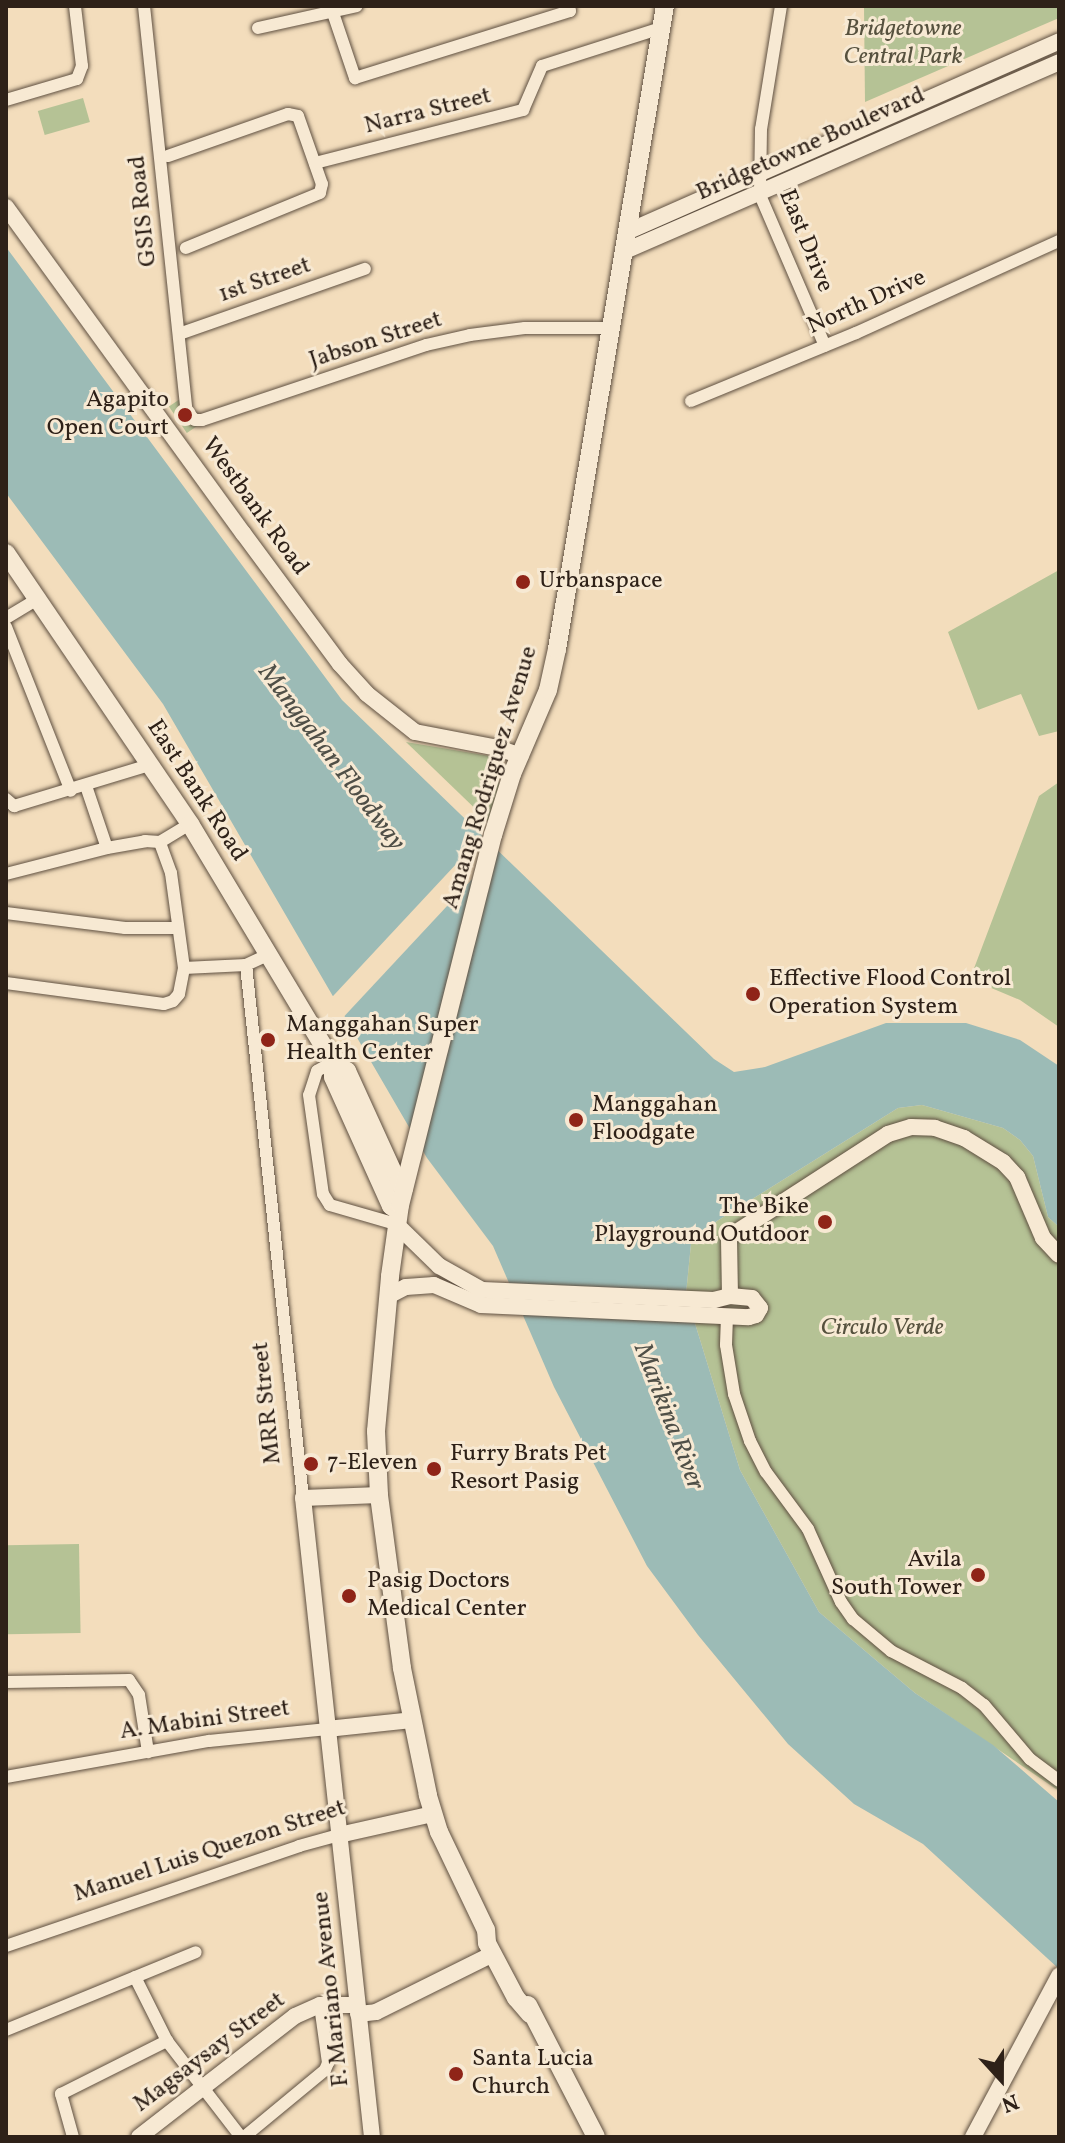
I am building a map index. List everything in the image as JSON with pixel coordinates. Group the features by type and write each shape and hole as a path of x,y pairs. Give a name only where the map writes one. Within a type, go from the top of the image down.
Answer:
{"main road":[{"name":"Amang Rodriguez Avenue","path":"530,2014 516,1998 493,1954 486,1930 433,1814 412,1720 379,1495 376,1431 390,1276 404,1188 493,835 521,756 536,725 554,663 665,6"},
{"name":"East Bank Road","path":"6,553 152,764 333,1062 347,1071 398,1183 404,1188"},
{"name":"East Bank Road","path":"333,1062 333,1077 398,1218"},
{"name":"Amang Rodriguez Avenue","path":"486,1930 495,1937 525,1996 530,2014 596,2137"}],"street":[{"path":"6,99 77,79 82,66 75,6"},
{"name":"GSIS Road","path":"144,6 187,412"},
{"path":"258,28 357,6"},
{"path":"333,13 355,78 570,11 569,6"},
{"name":"East Drive","path":"781,6 761,129 760,195 825,346"},
{"name":"Narra Street","path":"315,163 523,110 542,66 661,28"},
{"name":"Bridgetowne Boulevard","path":"629,231 1059,41"},
{"name":"Bridgetowne Boulevard","path":"625,251 760,195 1059,62"},
{"path":"168,156 288,114 298,116 322,184 320,193 186,248"},
{"name":"Westbank Road","path":"6,207 340,664 367,694 415,732 498,748 521,756"},
{"name":"North Drive","path":"691,401 825,346 1059,241"},
{"name":"1st Street","path":"179,334 365,269"},
{"name":"Jabson Street","path":"187,412 195,420 202,420 426,345 470,335 525,328 611,328"},
{"path":"166,427 187,412"},
{"path":"6,618 39,598"},
{"path":"6,627 71,791"},
{"path":"6,799 14,806 152,764"},
{"path":"86,786 107,848"},
{"path":"6,874 107,848 145,841 160,842 190,824"},
{"path":"6,983 164,1004 173,1001 179,994 184,968 171,873 160,842"},
{"path":"6,913 125,928 177,928"},
{"path":"184,968 246,965 270,954"},
{"name":"MRR Street","path":"246,965 339,1835"},
{"path":"333,1062 317,1071 309,1095 323,1194 330,1205 398,1218 439,1266 482,1298"},
{"path":"1059,1255 1043,1238 1017,1177 1003,1162 964,1138 935,1128 911,1127 888,1134 729,1237 720,1307 743,1425 766,1472 808,1529 841,1602 853,1619 891,1651 962,1688 984,1705 1007,1727 1030,1759 1059,1781"},
{"path":"429,1283 428,1272 439,1266"},
{"path":"390,1276 482,1298 720,1307"},
{"path":"388,1296 406,1287 429,1283"},
{"path":"303,1498 379,1495"},
{"path":"6,1682 129,1680 139,1695 148,1752"},
{"name":"A. Mabini Street","path":"6,1777 274,1733 412,1720"},
{"name":"Manuel Luis Quezon Street","path":"6,1946 254,1861 339,1835 433,1814"},
{"name":"F. Mariano Avenue","path":"339,1835 372,2137"},
{"path":"6,2030 196,1952"},
{"name":"Magsaysay Street","path":"139,2137 295,2016 320,2005 376,2012 493,1954"},
{"path":"973,2137 1059,1976"},
{"path":"135,1977 167,2041 242,2137 325,2070 328,2063 320,2005"},
{"path":"73,2137 61,2094 167,2041"}],"green space":[{"name":"Bridgetowne Central Park","path":"864,6 1059,6 1059,18 865,102"},
{"path":"83,98 90,122 45,135 38,111"},
{"name":"Agapito Open Court","path":"183,397 201,424 187,433 169,407"},
{"path":"1059,570 1059,731 1039,736 1021,694 978,710 948,632"},
{"path":"406,742 496,757 499,785 488,821"},
{"path":"1059,782 1059,1027 1020,1000 970,979 1039,796"},
{"name":"Circulo Verde","path":"922,1105 1003,1128 1020,1140 1033,1156 1048,1217 1059,1227 1059,1791 915,1693 819,1612 740,1470 686,1294 691,1244 717,1221 898,1108"},
{"path":"79,1544 81,1633 8,1634 6,1545"}],"water":[{"path":"6,247 342,700 714,1059 734,1072 765,1067 886,1023 966,1023 1020,1040 1059,1066 1059,1227 1048,1217 1033,1156 1020,1140 1003,1128 922,1105 898,1108 717,1221 691,1244 686,1294 740,1470 819,1612 915,1693 993,1745 1059,1802 1059,1969 923,1844 854,1804 788,1744 698,1635 647,1566 554,1387 493,1246 427,1158 163,704 6,493"}],"pier":[{"path":"486,832 502,847 289,1076 273,1061"}],"place":[{"name":"Agapito Open Court","path":"185,415"},
{"name":"Urbanspace","path":"523,582"},
{"name":"Effective Flood Control Operation System","path":"753,994"},
{"name":"Manggahan Super Health Center","path":"268,1040"},
{"name":"Manggahan Floodgate","path":"576,1120"},
{"name":"The Bike Playground Outdoor","path":"825,1222"},
{"name":"7-Eleven","path":"311,1464"},
{"name":"Furry Brats Pet Resort Pasig","path":"434,1469"},
{"name":"Avila South Tower","path":"978,1575"},
{"name":"Pasig Doctors Medical Center","path":"349,1596"},
{"name":"Santa Lucia Church","path":"456,2074"}],"water label":[{"name":"Manggahan Floodway","path":"331,758"},
{"name":"Marikina River","path":"668,1417"}]}
